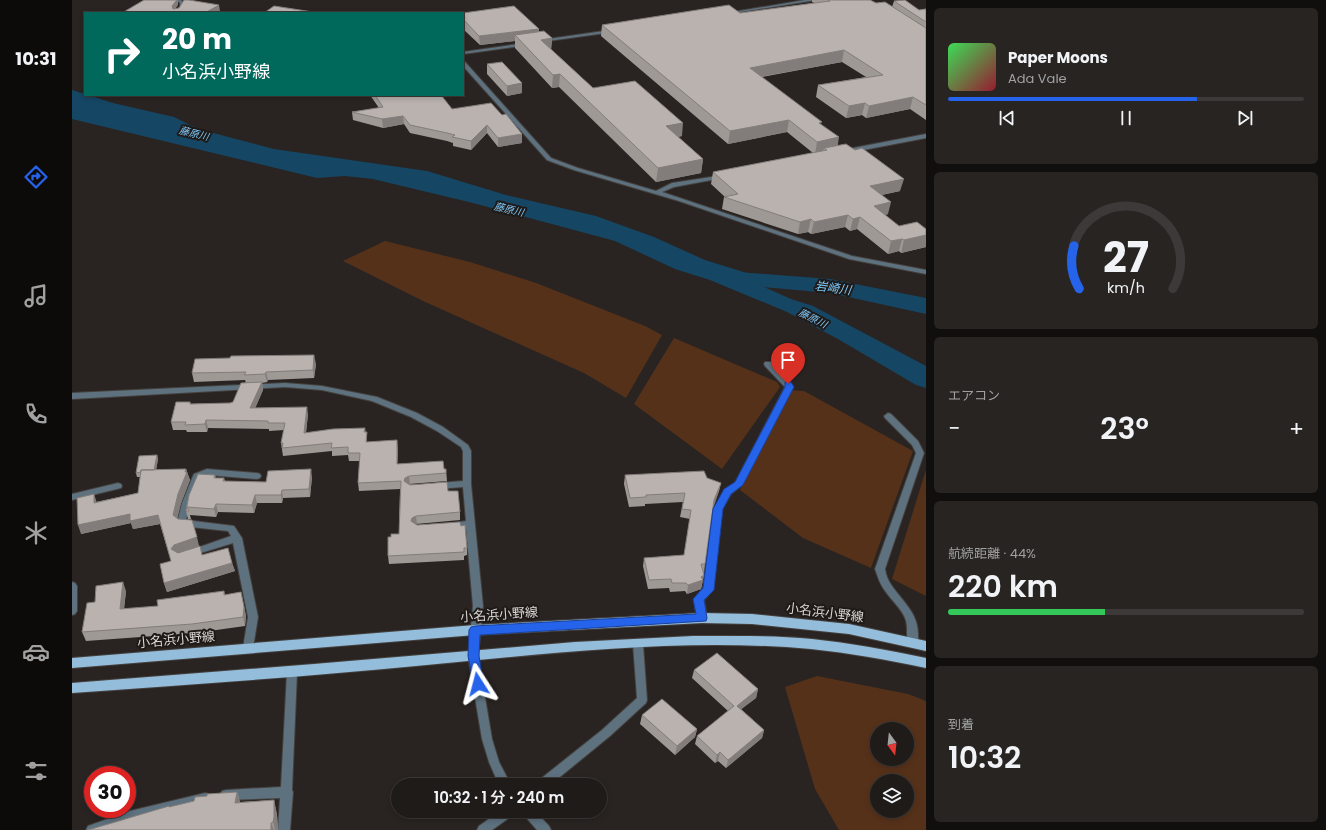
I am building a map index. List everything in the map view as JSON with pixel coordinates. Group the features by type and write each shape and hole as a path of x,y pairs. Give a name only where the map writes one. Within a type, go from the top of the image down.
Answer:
{"main road":[{"name":"小名浜小野線","path":"72,663 475,630 702,618 752,619 849,629 926,646"},
{"path":"72,688 697,640 770,640 890,654 926,663"}],"street":[{"path":"177,12 182,7 182,3 178,0"},
{"path":"727,13 814,0"},
{"path":"464,53 617,30"},
{"path":"464,64 549,159 576,170 656,193 851,258 926,272"},
{"path":"844,152 926,136"},
{"path":"656,193 672,185 726,175"},
{"path":"702,618 699,599 708,590 718,509 728,492 738,485 789,387 768,364"},
{"path":"72,396 285,385 322,388 374,398 414,415 464,445 467,451 467,484 478,606 473,656 487,739 494,762 502,778"},
{"path":"888,416 915,443 920,453 880,569 881,578 885,584 907,609 914,627 913,643"},
{"path":"248,648 253,617 237,538 231,528 181,523 186,503 196,476 207,472 257,476"},
{"path":"431,486 467,484"},
{"path":"72,497 118,486"},
{"path":"440,526 471,524"},
{"path":"180,557 237,538"},
{"path":"72,586 72,612"},
{"path":"551,778 606,733 642,700 638,644"},
{"path":"284,830 288,792 292,672"},
{"path":"92,830 130,816 189,800 231,794 288,792"},
{"path":"483,830 499,818"},
{"path":"534,818 545,830"}],"shaded area":[{"path":"385,241 470,262 536,283 645,326 662,335 626,398 584,373 423,301 343,261"},
{"path":"674,338 777,382 780,387 722,469 634,404"},
{"path":"789,390 804,391 913,451 871,568 803,538 740,490"},
{"path":"926,470 926,596 892,579"},
{"path":"817,676 908,694 926,701 926,830 839,830 815,789 785,687"}],"water":[{"name":"藤原川","path":"72,90 84,94 84,96 91,96 113,103 174,117 198,129 274,149 427,171 506,195 596,216 654,237 705,260 750,274 762,286 791,299 813,306 926,366 926,388 916,385 838,339 787,312 710,280 675,269 615,241 473,203 373,179 345,176 317,178 72,119"}],"building":[{"path":"144,0 177,0 172,6 173,9 179,8 184,0 219,5 207,12 124,12"},
{"path":"828,0 870,0 876,3 885,2 926,28 926,105 913,97 869,106 865,103 849,106 818,85 883,75 844,50 750,68 822,122 819,123 839,137 817,142 789,120 730,131 602,25 729,5 740,13 830,1"},
{"path":"905,0 919,10 926,9 926,22 894,1"},
{"path":"274,6 313,12 265,12"},
{"path":"514,6 539,29 479,36 464,20 464,13"},
{"path":"544,31 552,38 541,40 593,88 635,81 683,123 666,126 703,159 658,168 560,74 553,75 515,35"},
{"path":"502,62 522,83 507,86 487,64"},
{"path":"376,96 442,96 452,109 491,103 502,115 506,114 522,134 498,138 487,125 471,141 452,137 455,135 410,125 403,116 382,119 352,112 383,107"},
{"path":"846,144 855,150 862,148 904,179 870,186 891,202 874,206 899,226 917,222 926,229 926,235 904,240 891,241 860,217 853,219 848,215 814,222 811,219 800,222 724,197 738,194 713,172 827,150 824,148"},
{"path":"314,355 313,370 266,372 265,374 244,375 246,372 192,373 195,359 230,358 231,356"},
{"path":"262,382 250,408 307,407 304,433 333,429 365,428 364,432 367,432 366,442 397,440 397,464 443,461 446,473 409,476 405,478 404,481 410,485 447,482 448,491 458,491 460,512 416,516 412,518 411,521 417,525 460,522 461,526 465,525 467,548 464,548 464,552 388,556 388,537 391,537 391,534 399,534 401,481 358,483 360,453 348,453 348,447 331,448 332,443 282,448 283,443 281,443 285,423 268,423 268,421 206,420 205,424 185,425 186,422 171,422 176,402 190,402 190,404 230,403 233,402 241,383"},
{"path":"157,455 154,470 141,470 141,472 136,473 139,456"},
{"path":"186,469 185,472 187,472 178,494 173,515 178,519 192,520 197,537 174,545 171,549 178,553 200,546 202,555 228,548 232,563 164,583 160,564 171,561 158,515 130,521 130,514 78,525 77,498 94,494 94,503 138,493 141,470"},
{"path":"311,469 309,489 282,490 281,495 255,495 252,505 216,504 214,509 187,507 189,511 186,511 189,495 198,474 215,475 214,478 224,478 223,481 266,482 268,471"},
{"path":"704,471 707,478 721,483 714,500 705,564 701,564 704,575 701,577 703,580 688,585 686,583 672,583 671,579 649,580 644,558 684,555 691,510 682,509 685,493 646,495 646,497 630,498 625,475"},
{"path":"123,582 120,609 158,606 157,600 224,591 224,595 241,592 244,607 243,617 192,624 82,632 87,603 95,602 96,586"},
{"path":"717,653 758,689 737,706 764,730 728,760 720,752 717,755 697,736 734,706 694,670"},
{"path":"662,699 697,729 677,746 642,715"},
{"path":"237,792 235,803 274,800 274,817 273,822 271,823 271,830 88,830 128,818 136,818 136,816 169,806 194,801 195,797 207,796 207,794"}],"waterway":[{"name":"岩崎川","path":"738,279 830,286 926,306"}],"route":[{"path":"478,684 473,656 475,630 702,618 699,599 708,590 718,520 718,509 728,492 738,485 789,387 788,384"}]}
